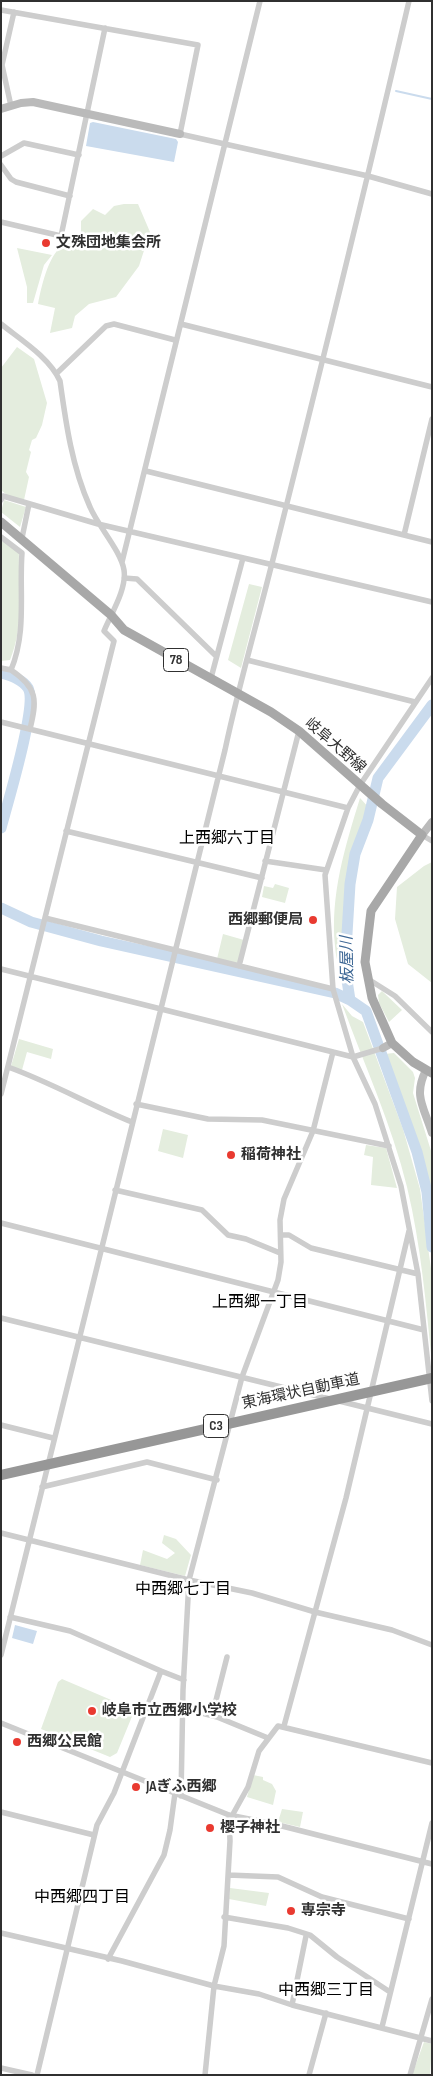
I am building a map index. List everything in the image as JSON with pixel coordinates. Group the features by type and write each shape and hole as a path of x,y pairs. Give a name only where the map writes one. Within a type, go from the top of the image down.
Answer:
{"highway":[{"name":"東海環状自動車道","path":"1,1475 432,1378"}],"main road":[{"name":"岐阜大野線","path":"1,522 111,615 124,630 271,712 298,731 382,804 422,835"},
{"path":"422,835 371,911 365,962 378,1014 392,1043 412,1062 429,1072"}],"street":[{"path":"1,1094 114,641 104,632 124,578 122,562 146,471 175,340 181,324 260,1"},
{"path":"1,1655 102,1248 114,1190 136,1104 139,1102 171,961 237,693 323,361 340,282 368,176 410,1"},
{"path":"1,10 198,46 180,134"},
{"path":"11,106 2,65 14,12"},
{"path":"1,222 61,236 85,114 105,28"},
{"path":"1,109 33,102 225,143 368,176 432,194"},
{"path":"1,156 24,143 78,155"},
{"path":"1,165 11,179 16,182 70,196"},
{"path":"1,324 31,348 57,373 74,462 81,487 98,524 122,562"},
{"path":"57,373 106,326 114,324 175,340"},
{"path":"181,324 323,361 432,386"},
{"path":"404,535 432,418"},
{"path":"146,471 432,542"},
{"path":"1,500 3,496 98,524 432,602"},
{"path":"22,538 29,504"},
{"path":"1,537 22,553 21,634 18,654 11,670"},
{"path":"211,678 243,558"},
{"path":"124,578 136,579 216,656"},
{"path":"247,660 414,702"},
{"path":"1,668 11,670 30,686 35,698 30,729"},
{"path":"432,678 414,702 348,808 326,870 326,912 333,989 353,1057 375,1104 389,1146 410,1229 418,1274 432,1401"},
{"path":"1,722 348,808"},
{"path":"239,966 298,731"},
{"path":"432,822 422,835 432,841"},
{"path":"66,832 196,863 215,865 262,878"},
{"path":"266,862 326,870"},
{"path":"44,920 333,989"},
{"path":"1,969 353,1057 361,1056 392,1043"},
{"path":"368,979 395,996 432,1032"},
{"path":"181,1796 189,1580 217,1480 242,1377 281,1262 280,1235 284,1199 313,1131 332,1052"},
{"path":"8,1067 42,1080 92,1106 132,1122"},
{"path":"429,1072 421,1080 419,1096 432,1132"},
{"path":"136,1104 208,1119 262,1120 389,1146"},
{"path":"114,1190 202,1210 228,1235 246,1239 280,1253"},
{"path":"1,1223 424,1330"},
{"path":"284,1726 368,1408 410,1229"},
{"path":"280,1235 289,1235 310,1248 418,1274"},
{"path":"1,1318 432,1424"},
{"path":"1,1425 54,1438"},
{"path":"42,1487 147,1462 217,1480"},
{"path":"1,1533 189,1580 252,1593 315,1612 392,1630 432,1645"},
{"path":"10,1617 70,1631 184,1680"},
{"path":"212,1716 227,1656"},
{"path":"37,2075 94,1835 161,1671"},
{"path":"183,1708 212,1716 268,1738"},
{"path":"1,1723 231,1815 432,1864"},
{"path":"205,2075 214,1986 224,1946 224,1917 231,1815 244,1797 256,1756 268,1738 278,1726 284,1726 432,1763"},
{"path":"108,1959 164,1855 170,1830 175,1793"},
{"path":"1,1812 94,1835"},
{"path":"382,2027 432,1823"},
{"path":"228,1875 278,1877 322,1897 408,1919"},
{"path":"224,1917 288,1928 306,1936 310,1935 337,1958 390,1992"},
{"path":"1,1933 122,1961 214,1986 259,1994 292,2005 432,2041"},
{"path":"292,2005 306,1936"},
{"path":"410,2075 432,1999"},
{"path":"309,2075 326,2013"},
{"path":"1,2068 32,2075"}],"green space":[{"path":"138,204 150,232 139,266 116,297 89,304 75,316 72,328 50,333 55,308 38,304 46,273 53,257 62,246 79,236 81,233 81,221 93,209 105,215 114,206"},
{"path":"17,248 52,255 44,265 33,303 27,303 27,287"},
{"path":"17,347 34,359 47,403 42,425 36,438 32,440 29,450 31,452 26,472 29,477 24,500 7,495 1,490 1,368"},
{"path":"4,500 26,507 20,527 1,512"},
{"path":"9,541 19,550 20,606 15,646 10,660 1,661 1,542"},
{"path":"249,584 262,587 241,668 228,660"},
{"path":"360,798 370,809 356,845 347,881 344,906 342,968 337,961 334,927 335,908 344,853"},
{"path":"432,862 432,983 408,964 395,919 397,887"},
{"path":"275,884 289,888 285,903 262,897 264,886 273,888"},
{"path":"223,934 244,940 238,962 235,964 217,959"},
{"path":"382,991 402,1010 389,1022 379,1003 378,995"},
{"path":"342,1004 352,1016 363,1022 403,1129 420,1189 432,1276 432,1364 419,1253 407,1187 386,1118"},
{"path":"19,1039 53,1049 51,1059 27,1052 22,1070 11,1066"},
{"path":"394,1053 413,1072 415,1078 413,1093 432,1154 432,1213 429,1191 414,1132 384,1054"},
{"path":"163,1129 188,1135 183,1158 158,1151"},
{"path":"366,1145 386,1148 397,1188 371,1185 373,1157 364,1155"},
{"path":"164,1535 176,1539 191,1555 185,1576 140,1565 143,1550 167,1559 175,1553 162,1543"},
{"path":"62,1679 130,1708 133,1714 117,1753 110,1757 41,1729 58,1682"},
{"path":"253,1775 263,1777 263,1780 272,1784 276,1791 273,1805 247,1797"},
{"path":"282,1809 303,1812 300,1827 278,1822"},
{"path":"230,1888 269,1893 266,1906 229,1899"},
{"path":"424,2042 432,2044 430,2075 412,2075"}],"water":[{"path":"93,122 176,139 178,142 174,162 86,146 90,123"},
{"path":"15,1625 37,1631 33,1644 12,1638"}],"waterway":[{"path":"396,91 432,99"},
{"path":"1,673 23,682 28,688 30,698 29,713 15,778 1,828"},
{"name":"板屋川","path":"350,1000 345,967 350,884 355,854 368,820 378,778 432,705"},
{"path":"1,908 31,922 101,941 335,993 366,1011 417,1152 427,1192 432,1247"}],"place":[{"name":"文殊団地集会所","path":"46,243"},
{"name":"西郷郵便局","path":"313,920"},
{"name":"稲荷神社","path":"231,1155"},
{"name":"岐阜市立西郷小学校","path":"92,1711"},
{"name":"西郷公民館","path":"17,1742"},
{"name":"JAぎふ西郷","path":"136,1787"},
{"name":"櫻子神社","path":"210,1828"},
{"name":"専宗寺","path":"291,1911"}],"district":[{"name":"上西郷六丁目","path":"227,839"},
{"name":"上西郷一丁目","path":"260,1303"},
{"name":"中西郷七丁目","path":"183,1590"},
{"name":"中西郷四丁目","path":"82,1898"},
{"name":"中西郷三丁目","path":"326,1991"}]}
